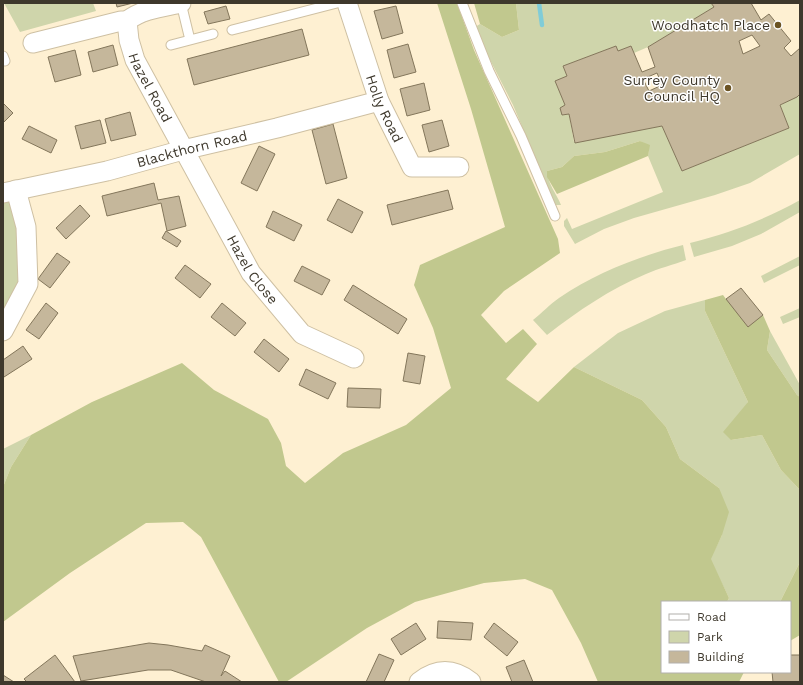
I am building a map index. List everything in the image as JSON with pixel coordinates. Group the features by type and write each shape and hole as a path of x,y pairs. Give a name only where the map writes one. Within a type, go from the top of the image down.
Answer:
{"street":[{"path":"33,43 121,21 127,21 134,16 148,11 181,3"},
{"name":"Holly Road","path":"347,3 379,101 412,167 459,167"},
{"name":"Hazel Road","path":"127,21 129,40 135,60 183,150"},
{"name":"Blackthorn Road","path":"10,192 107,171 183,150 277,128 379,101"},
{"name":"Hazel Close","path":"183,150 224,221 251,273 302,334 354,358"},
{"path":"3,331 28,284 26,227 10,192"},
{"path":"418,682 438,671 451,672 464,676 471,682"}],"lane":[{"path":"181,3 190,40"},
{"path":"232,30 337,3"},
{"path":"462,3 489,71 521,136 555,216"},
{"path":"171,45 213,34"}],"green space":[{"path":"4,3 93,3 96,11 20,32"},
{"path":"437,3 457,3 474,50 558,239 560,253 504,291 481,315 506,343 523,329 537,344 506,379 538,402 574,367 642,400 666,427 680,459 719,488 729,512 722,535 711,559 729,598 728,601 661,601 661,673 744,673 739,682 598,682 581,643 552,590 525,579 484,583 415,602 367,628 286,682 279,682 201,537 183,522 146,523 70,573 3,622 3,487 11,467 31,435 92,402 182,363 214,390 268,419 281,443 286,466 305,483 343,453 406,425 451,388 433,328 414,285 420,265 505,227 471,109"},
{"path":"474,3 516,3 519,30 502,37 480,24"},
{"path":"516,3 711,3 714,7 648,47 634,53 631,46 618,51 616,46 563,66 567,76 555,81 565,105 562,115 569,114 574,142 662,126 682,171 789,128 780,105 800,94 800,154 750,183 715,195 634,218 604,229 575,244 564,226 564,221 567,218 572,229 663,192 648,156 649,146 640,141 605,152 574,156 562,167 547,171 550,184 561,205 555,205 513,105 475,27 480,24 502,37 519,30"},
{"path":"640,141 650,145 648,156 557,194 547,177 547,171 562,167 574,156 605,152"},
{"path":"13,197 24,282 3,321 3,200"},
{"path":"800,200 800,212 761,234 732,246 694,257 690,243 719,235 746,225 773,214"},
{"path":"683,245 686,260 651,272 620,286 570,317 547,335 533,320 559,298 603,273 650,254"},
{"path":"800,256 800,265 764,283 761,276"},
{"path":"723,295 726,299 763,315 770,331 767,350 797,395 800,397 800,490 781,470 762,435 731,440 723,432 748,402 705,311 705,300"},
{"path":"705,300 705,311 748,402 731,440 762,435 781,470 800,490 800,562 780,601 728,601 729,598 710,559 722,535 719,488 680,459 666,427 642,400 574,367 618,333 665,311"},
{"path":"800,308 800,317 783,324 780,317"},
{"path":"770,331 800,385 800,397 797,395 767,350"},
{"path":"31,435 11,467 3,487 3,449"},
{"path":"800,562 800,635 791,640 791,601 780,601"}],"building":[{"path":"116,3 133,3 117,7"},
{"name":"Surrey County Council HQ","path":"711,3 751,3 761,20 769,14 791,41 784,48 791,56 800,48 800,94 780,105 789,128 682,171 662,126 575,143 569,114 562,115 560,108 565,105 555,81 567,76 563,66 616,46 618,51 631,46 642,72 655,67 648,47 714,7","holes":["752,35 760,46 743,54 739,41","657,73 662,85 649,91 643,79"]},
{"path":"226,6 230,19 208,24 204,12"},
{"path":"396,6 403,33 382,39 374,11"},
{"path":"302,29 309,55 194,85 187,59"},
{"path":"408,44 416,72 394,78 387,50"},
{"path":"113,45 118,65 93,72 88,52"},
{"path":"75,50 81,75 55,82 48,57"},
{"path":"424,83 430,110 407,116 400,89"},
{"path":"3,103 13,113 3,123"},
{"path":"130,112 136,135 111,141 105,119"},
{"path":"100,120 106,143 81,149 75,126"},
{"path":"442,120 449,146 429,152 422,125"},
{"path":"333,124 347,178 326,184 312,130"},
{"path":"29,126 57,140 51,153 22,139"},
{"path":"259,146 275,154 257,191 241,183"},
{"path":"154,183 158,200 179,196 186,226 167,231 161,203 107,216 102,196"},
{"path":"448,190 453,209 392,225 387,205"},
{"path":"338,199 363,212 352,233 327,220"},
{"path":"80,205 90,216 66,239 56,228"},
{"path":"273,211 302,225 294,241 266,227"},
{"path":"166,231 181,241 177,247 162,238"},
{"path":"57,253 70,262 50,288 38,279"},
{"path":"185,265 211,284 200,298 175,278"},
{"path":"302,266 330,280 322,295 294,281"},
{"path":"353,285 407,319 398,334 344,300"},
{"path":"741,288 763,315 748,327 726,299"},
{"path":"46,303 58,313 39,339 26,330"},
{"path":"222,303 246,323 235,336 211,317"},
{"path":"264,339 289,359 279,372 254,352"},
{"path":"23,346 32,359 4,377 3,360"},
{"path":"408,353 425,356 420,384 403,381"},
{"path":"306,369 336,383 328,399 299,385"},
{"path":"348,388 381,389 380,408 347,407"},
{"path":"438,621 473,623 471,640 437,638"},
{"path":"416,623 426,639 401,655 391,639"},
{"path":"494,623 518,642 507,656 484,637"},
{"path":"149,643 202,651 205,645 230,656 221,676 225,671 242,682 206,682 171,670 148,670 81,681 73,656"},
{"path":"379,654 394,660 384,682 366,682"},
{"path":"55,655 75,682 27,682 24,679"},
{"path":"791,655 800,655 800,682 773,682 772,673 791,673"},
{"path":"524,660 533,682 512,682 506,667"},
{"path":"3,675 14,682 3,682"}],"waterway":[{"path":"539,3 542,25"}],"place":[{"name":"Woodhatch Place","path":"778,25"},
{"name":"Surrey County Council HQ","path":"728,88"}]}
